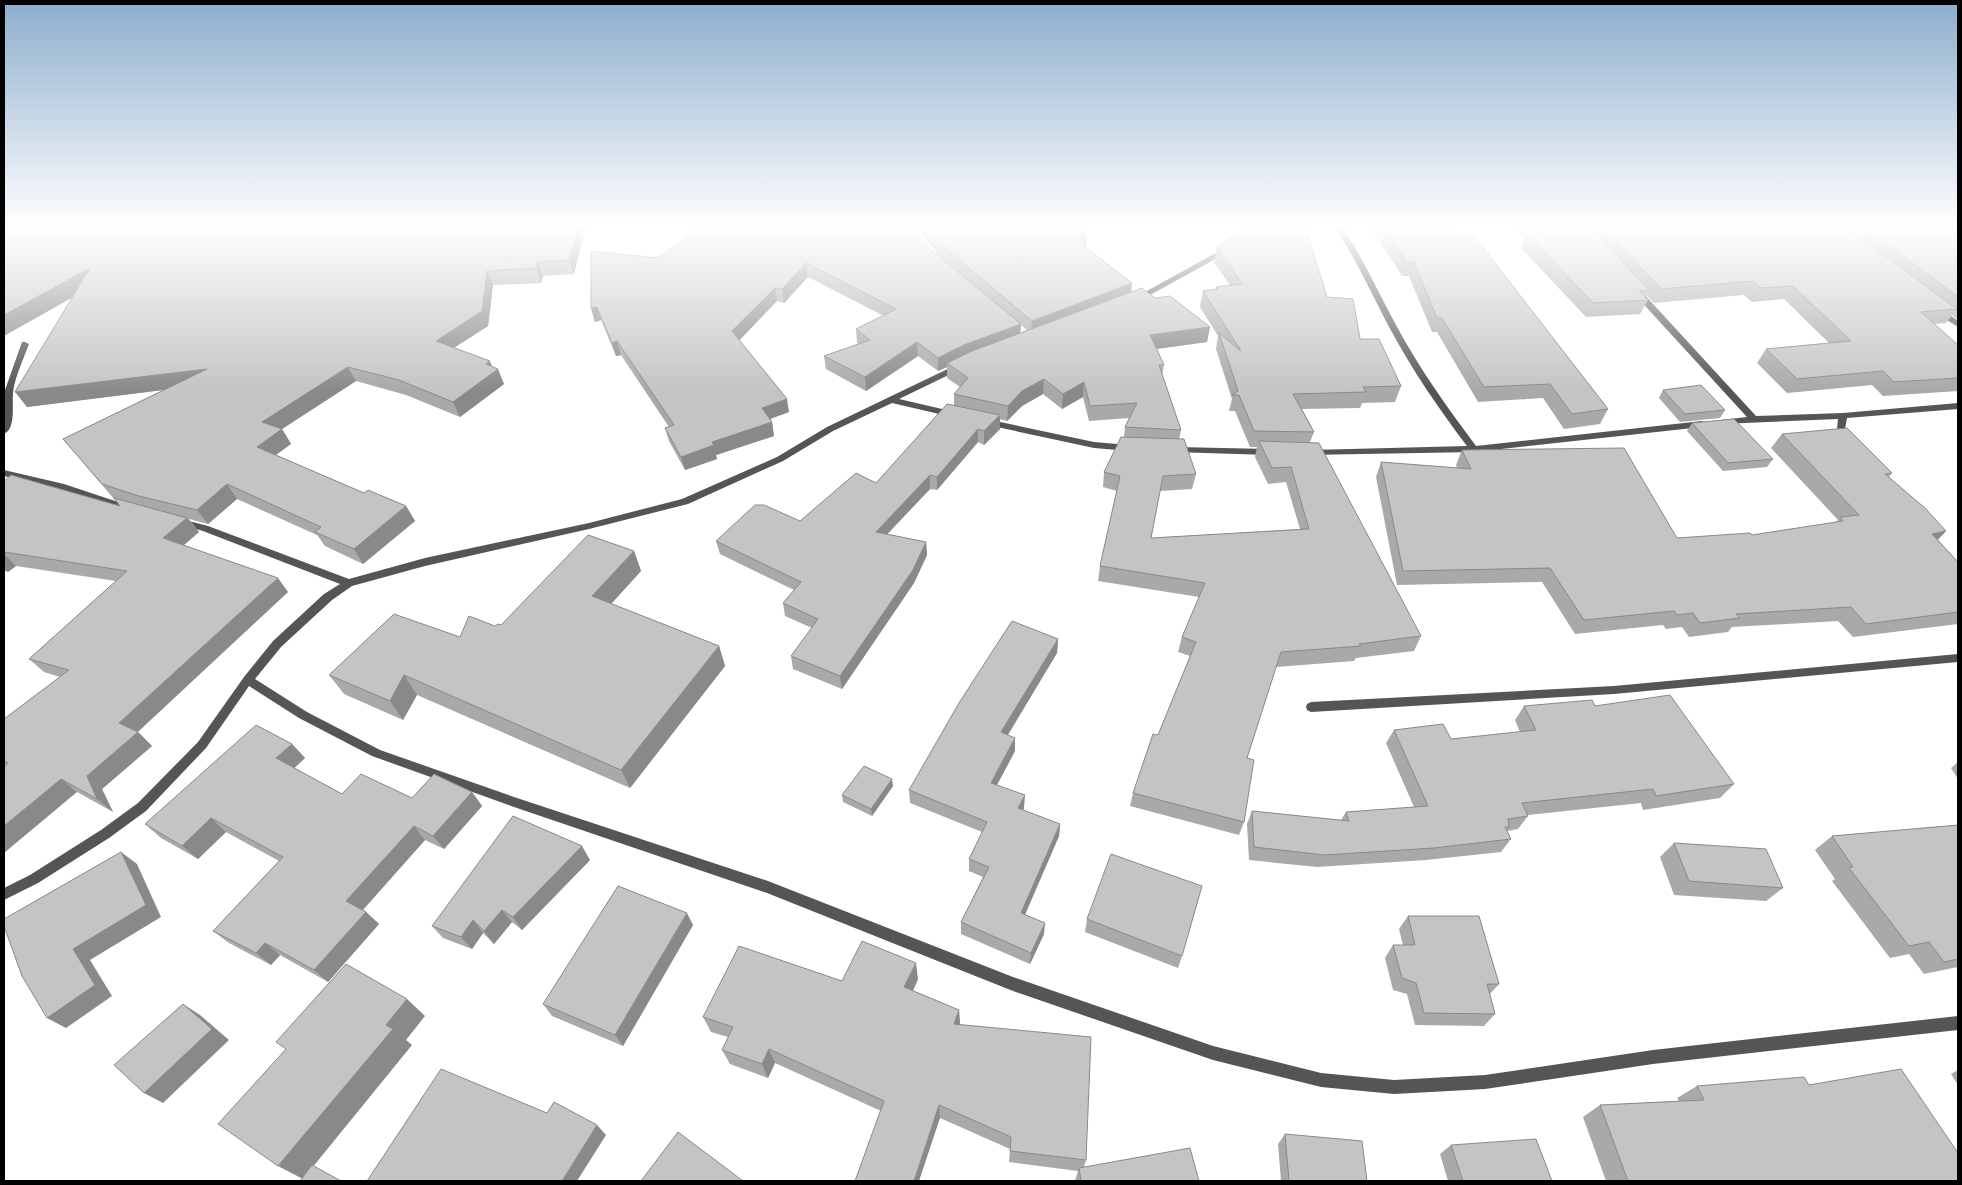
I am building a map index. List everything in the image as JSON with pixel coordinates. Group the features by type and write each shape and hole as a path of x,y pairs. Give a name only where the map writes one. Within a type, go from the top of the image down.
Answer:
{"street":[{"path":"1132,300 1169,280"},
{"path":"1369,280 1437,402 1474,449"},
{"path":"1633,287 1754,419"},
{"path":"1935,308 1958,325"},
{"path":"4,431 8,420 9,390 26,344"},
{"path":"4,894 42,874 142,807 202,745 248,680 277,644 328,597 349,583 425,562 589,526 685,502 780,459 830,429 968,362"},
{"path":"892,400 957,415"},
{"path":"1303,452 1474,449 1754,419 1843,416 1958,406"},
{"path":"1843,416 1841,429 1852,447"},
{"path":"976,419 1094,445 1143,449"},
{"path":"1162,449 1276,452"},
{"path":"4,473 64,487 140,512"},
{"path":"168,520 205,528 349,583"},
{"path":"1311,707 1614,690 1958,658"},
{"path":"248,680 304,715 376,753 514,802 768,887 1013,984 1213,1053 1321,1080 1394,1088 1485,1082 1652,1057 1958,1023"}],"building":[{"path":"4,280 67,280 4,315"},
{"path":"83,280 486,280 482,311 436,341 490,361 486,364 498,369 453,402 399,380 348,367 262,422 282,429 257,447 364,493 368,490 406,506 354,549 315,532 321,527 227,484 197,510 139,496 102,484 63,439 207,369 15,392"},
{"path":"591,280 790,280 782,289 775,288 732,331 787,399 762,408 772,422 712,442 714,445 681,457 665,428 674,425 617,341 612,343 597,307 591,308"},
{"path":"840,280 968,280 1021,324 964,345 938,358 917,342 865,377 824,356 870,340 856,329 896,309"},
{"path":"983,280 1129,280 1132,283 1032,321"},
{"path":"1240,280 1322,280 1327,297 1353,299 1360,339 1379,339 1401,386 1363,387 1366,392 1293,394 1314,432 1254,431 1239,395 1232,395 1238,391 1219,333 1241,351 1203,291 1218,289 1216,287 1242,284"},
{"path":"1422,280 1508,280 1608,409 1572,414 1550,384 1484,387 1442,318 1437,318"},
{"path":"1571,280 1640,280 1649,290 1639,291 1648,300 1593,303"},
{"path":"1653,280 1918,280 1957,309 1921,312 1958,345 1958,378 1894,382 1883,371 1797,379 1766,349 1851,341 1793,286 1761,288 1753,281 1661,289"},
{"path":"1936,280 1958,280 1958,297"},
{"path":"1142,288 1155,298 1170,296 1210,327 1150,335 1164,365 1159,365 1181,430 1125,427 1137,403 1090,406 1084,382 1063,394 1044,379 1022,391 1008,406 954,394 968,378 947,363 972,351"},
{"path":"1701,385 1725,410 1685,414 1663,390"},
{"path":"947,404 1000,415 984,431 978,429 937,477 930,475 876,532 926,542 913,570 840,676 791,656 818,619 783,603 801,582 716,541 755,505 764,505 800,521 856,473 876,483"},
{"path":"1734,419 1773,459 1728,463 1692,423"},
{"path":"1847,428 1892,473 1885,474 1925,508 1946,531 1932,534 1958,562 1958,612 1866,624 1851,607 1736,614 1740,618 1700,623 1693,613 1677,615 1674,611 1584,620 1550,568 1403,571 1381,462 1471,469 1462,450 1624,448 1677,538 1750,533 1752,535 1843,521 1840,517 1859,515 1782,434"},
{"path":"1121,437 1184,439 1196,474 1163,476 1151,538 1309,529 1291,467 1272,468 1259,441 1319,443 1421,636 1359,644 1361,646 1281,652 1247,758 1254,760 1244,822 1133,793 1153,734 1158,735 1196,642 1182,637 1205,583 1100,566 1120,476 1104,472"},
{"path":"11,475 120,506 114,498 187,518 163,538 278,578 119,723 138,732 87,776 97,799 61,779 4,826 4,767 8,763 4,761 4,719 69,670 29,659 127,571 4,552 4,481"},
{"path":"588,535 634,551 592,596 719,646 621,770 404,675 390,701 329,675 394,614 460,637 469,616 495,626 501,625"},
{"path":"1012,621 1058,639 1001,732 1015,738 991,783 1025,795 1018,808 1060,824 1021,913 1045,923 1031,953 961,922 989,867 969,859 987,822 909,790 959,703"},
{"path":"1670,695 1734,784 1656,796 1653,789 1522,803 1528,816 1508,819 1509,827 1505,827 1511,839 1434,848 1324,855 1254,847 1252,811 1349,821 1346,812 1428,806 1394,730 1443,724 1451,739 1536,730 1524,706 1592,700 1595,706"},
{"path":"256,725 292,744 276,758 342,794 361,774 412,798 434,774 472,792 433,836 414,826 346,901 366,912 314,970 265,943 256,953 213,931 283,857 211,818 182,846 145,824"},
{"path":"864,766 892,779 871,809 842,795"},
{"path":"513,816 582,846 513,917 502,910 484,931 473,920 461,937 432,926"},
{"path":"1958,825 1958,959 1944,962 1929,942 1909,946 1849,868 1853,867 1832,836"},
{"path":"1674,843 1766,849 1783,888 1689,881"},
{"path":"121,852 146,905 73,949 95,985 47,1018 22,976 4,926 4,919"},
{"path":"1111,854 1202,886 1182,956 1087,919"},
{"path":"618,886 687,913 615,1035 543,1004"},
{"path":"1408,916 1479,916 1499,984 1487,984 1495,1014 1424,1013 1416,983 1402,978 1393,945 1415,945"},
{"path":"862,941 916,963 904,987 959,1010 954,1024 1091,1037 1086,1160 1010,1151 1011,1137 939,1105 914,1181 855,1181 884,1101 769,1049 762,1064 722,1050 733,1027 703,1017 739,946 842,981"},
{"path":"346,964 407,999 386,1025 393,1029 278,1166 218,1124 286,1049 276,1042"},
{"path":"183,1004 212,1029 144,1093 114,1065"},
{"path":"441,1069 547,1113 554,1102 597,1125 562,1181 367,1181"},
{"path":"1901,1069 1958,1153 1958,1181 1628,1181 1600,1105 1704,1100 1697,1086 1804,1077 1809,1085"},
{"path":"678,1132 743,1181 641,1181"},
{"path":"1285,1134 1362,1141 1367,1181 1289,1181"},
{"path":"1536,1139 1552,1181 1463,1181 1451,1145"},
{"path":"1190,1148 1199,1181 1081,1181 1079,1168"},
{"path":"312,1165 341,1181 300,1181"}]}
